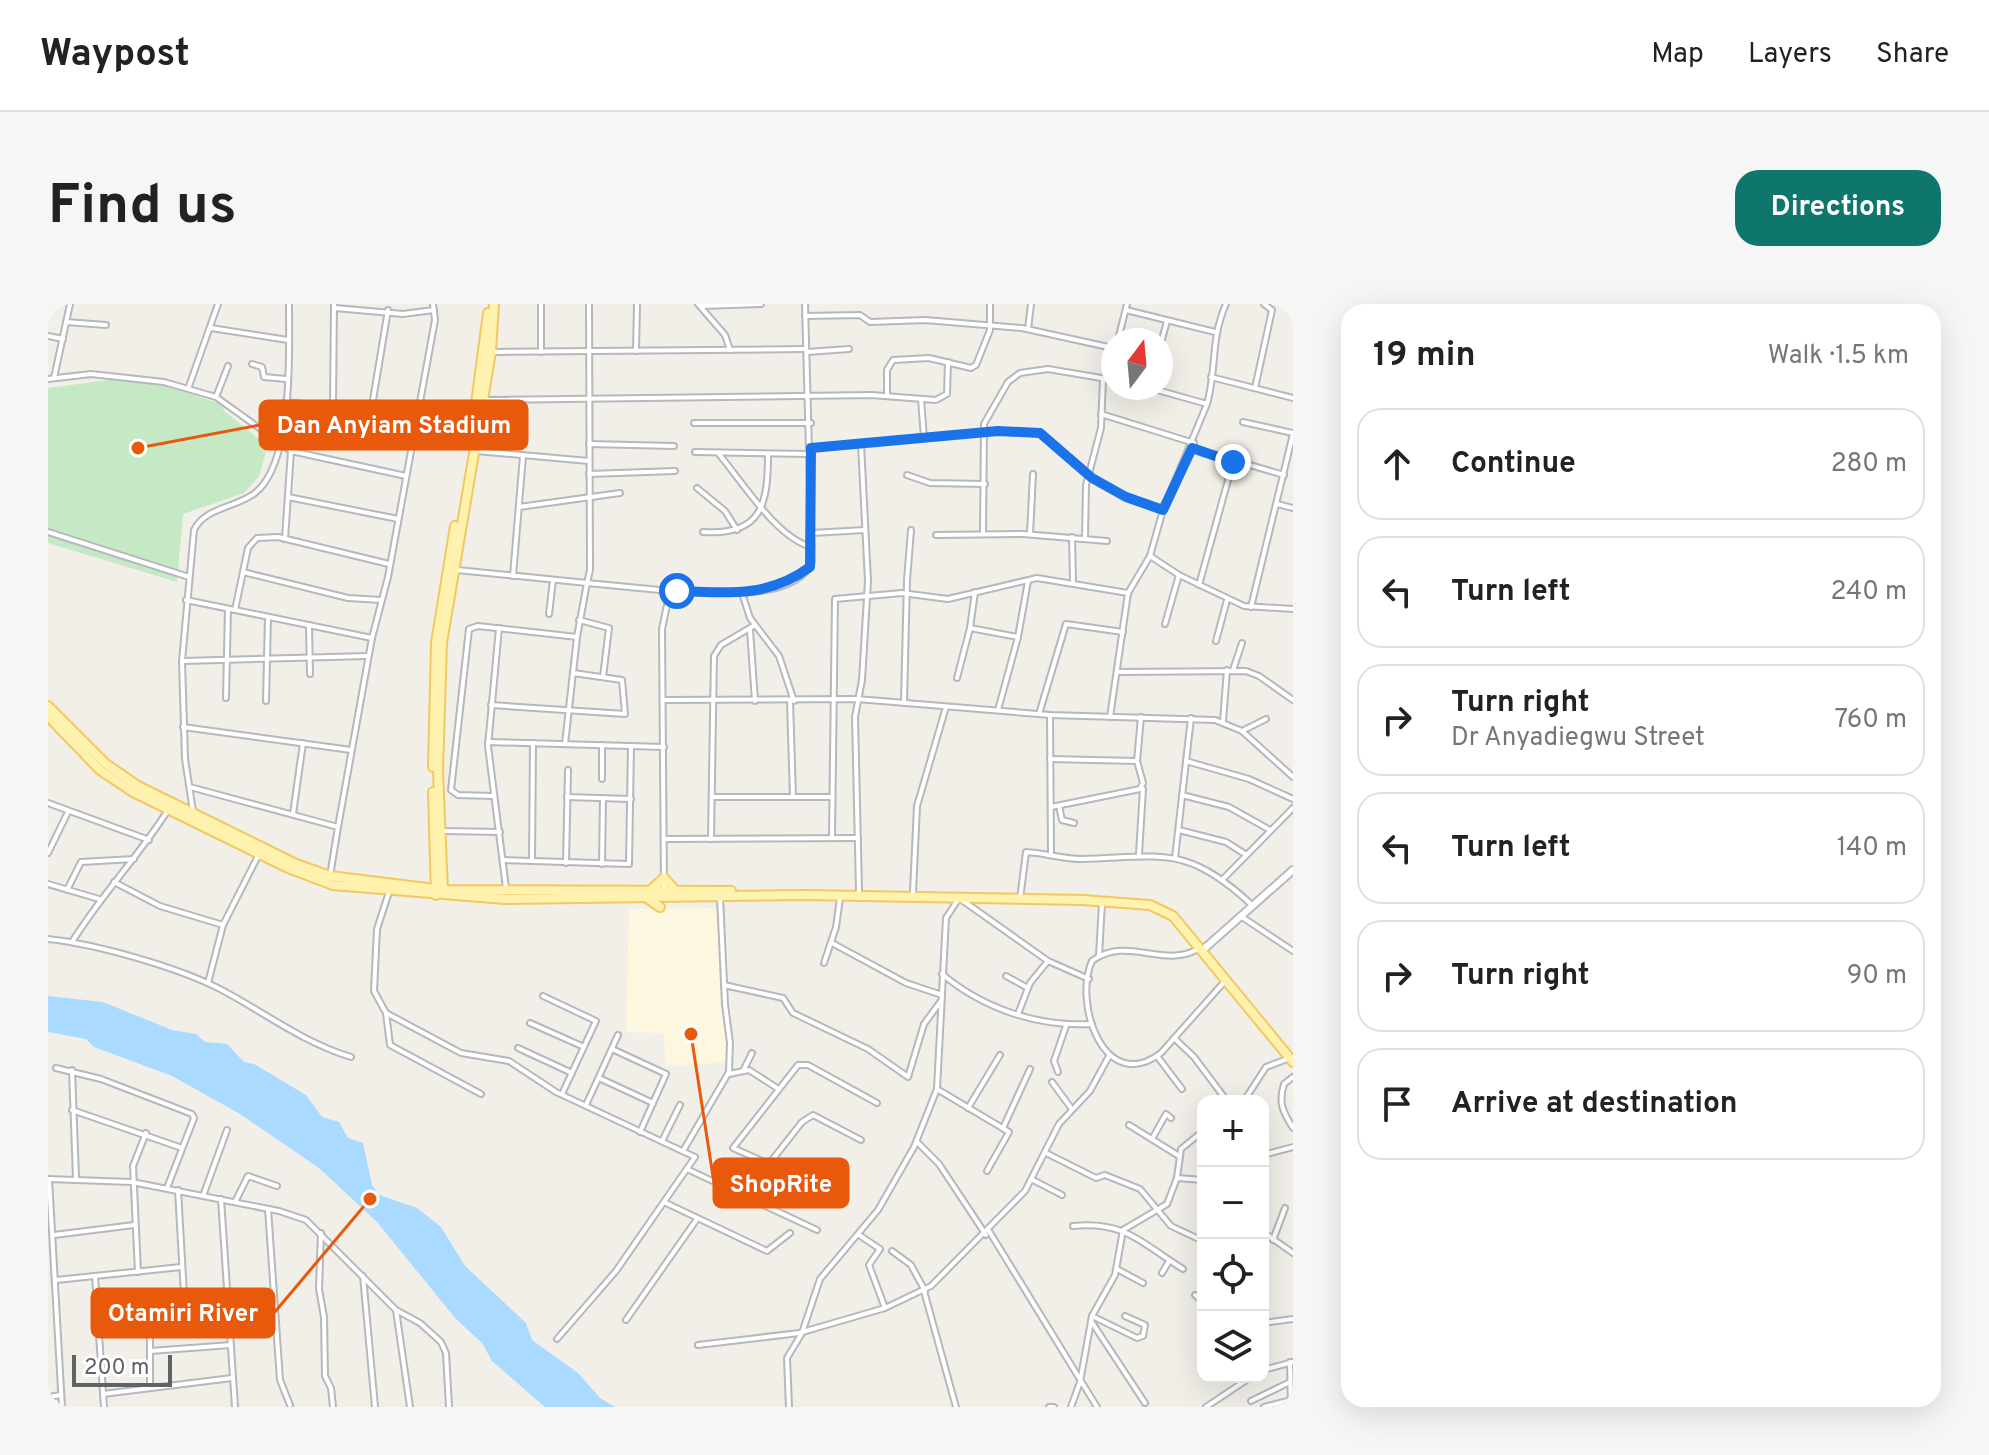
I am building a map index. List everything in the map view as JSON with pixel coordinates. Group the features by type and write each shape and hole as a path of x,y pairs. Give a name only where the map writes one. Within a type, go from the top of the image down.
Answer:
{"main road":[{"path":"440,893 439,687 451,569 491,352 492,304"},
{"path":"440,893 431,715 436,643 474,451 492,304"},
{"path":"48,706 106,764 138,786 324,883 440,893 648,895 664,878 677,894 720,897 859,891 959,898 1020,897"},
{"path":"48,716 100,770 168,810 330,876 390,889"},
{"path":"440,893 506,891 648,895 664,901 677,894 913,892 1137,899 1165,905 1292,1059"},
{"path":"1082,898 1163,909 1203,948 1292,1059"}],"street":[{"path":"70,304 51,378 120,376 188,389 216,397 291,451 406,476"},
{"path":"188,389 218,304"},
{"path":"193,814 183,727 182,661 186,600 198,522 259,490 272,469 280,445 285,402 289,304"},
{"path":"541,304 541,352"},
{"path":"565,744 579,620 590,570 589,304"},
{"path":"636,351 637,304"},
{"path":"699,305 761,304"},
{"path":"451,569 670,591 742,593 777,586 801,573 812,562 811,423 805,304"},
{"path":"887,396 887,370 893,360 929,358 971,368 976,365 991,325 990,304"},
{"path":"1028,329 1031,304"},
{"path":"1110,717 1128,593 1150,556 1163,510 1193,445 1207,404 1215,332 1226,304"},
{"path":"1255,388 1272,310 1264,304"},
{"path":"699,305 722,329 730,350"},
{"path":"330,876 372,638 390,564 434,307 403,314 334,306 333,405"},
{"path":"1121,328 1126,307 1215,332"},
{"path":"368,409 375,400 388,310"},
{"path":"805,316 860,315 870,322 925,320 991,325 1028,329 1101,345"},
{"path":"1165,328 1167,321"},
{"path":"66,322 106,325"},
{"path":"211,328 288,340"},
{"path":"48,336 63,339"},
{"path":"491,352 849,349"},
{"path":"483,400 946,397 948,362"},
{"path":"252,364 262,367 264,377 286,379"},
{"path":"216,397 228,366"},
{"path":"983,532 986,417 1001,391 1020,373 1048,369 1101,379"},
{"path":"1211,377 1293,398"},
{"path":"1173,394 1207,404"},
{"path":"921,399 924,438"},
{"path":"1085,538 1089,476 1101,428 1102,400"},
{"path":"285,402 368,409 383,420 415,427"},
{"path":"1101,414 1233,462 1284,475"},
{"path":"1243,422 1293,433 1251,607"},
{"path":"694,423 811,423"},
{"path":"695,452 768,454 985,433 1016,431 1042,434 1089,476 1126,497 1163,510"},
{"path":"589,444 674,446"},
{"path":"859,891 857,699 862,680 867,595 861,444"},
{"path":"285,539 291,451"},
{"path":"474,451 589,461"},
{"path":"718,453 762,508 802,543 812,547"},
{"path":"703,532 737,530 762,508 768,454"},
{"path":"513,576 523,456"},
{"path":"1199,585 1233,462"},
{"path":"589,474 675,471"},
{"path":"1030,534 1033,474"},
{"path":"907,475 930,483 985,484"},
{"path":"697,488 725,511 737,530"},
{"path":"519,507 620,493"},
{"path":"288,497 398,519"},
{"path":"1277,504 1293,508"},
{"path":"812,533 865,530"},
{"path":"904,702 911,530"},
{"path":"48,532 189,577"},
{"path":"936,535 983,532 1107,541"},
{"path":"1072,537 1073,581"},
{"path":"235,610 248,548 257,538 285,539 390,564"},
{"path":"1150,556 1227,600 1251,607 1293,609"},
{"path":"243,572 348,598 382,600"},
{"path":"1165,624 1179,575"},
{"path":"549,614 553,580"},
{"path":"832,838 833,603 839,597 906,595 948,599 1028,580 1073,581 1128,593"},
{"path":"998,710 1018,637 1028,580"},
{"path":"664,901 666,839 662,621 670,591"},
{"path":"957,678 970,628 975,592"},
{"path":"742,593 755,625 779,656 792,701 793,797"},
{"path":"186,600 372,638"},
{"path":"1216,641 1227,600"},
{"path":"226,698 228,609"},
{"path":"266,701 268,617"},
{"path":"579,620 609,628 603,677"},
{"path":"1039,714 1066,624 1123,632"},
{"path":"309,625 310,674"},
{"path":"711,839 713,662 717,649 755,625"},
{"path":"494,796 458,795 451,790 469,629 499,628 577,637"},
{"path":"499,628 488,742 506,891"},
{"path":"970,628 1018,637"},
{"path":"750,630 755,701"},
{"path":"1233,670 1242,643"},
{"path":"182,661 369,656"},
{"path":"1223,721 1227,670"},
{"path":"1118,672 1252,672 1293,700"},
{"path":"491,705 625,714 625,683 573,673"},
{"path":"663,700 857,699 1050,715 1223,721 1242,731 1293,777"},
{"path":"913,892 917,806 946,706"},
{"path":"1050,715 1051,855"},
{"path":"1139,854 1143,787 1137,761 1141,717"},
{"path":"1175,858 1191,718"},
{"path":"1242,731 1266,719"},
{"path":"183,727 352,750"},
{"path":"488,742 664,747"},
{"path":"293,814 303,743"},
{"path":"532,861 533,743"},
{"path":"602,745 602,779"},
{"path":"504,860 630,863 631,746"},
{"path":"1050,759 1137,761"},
{"path":"1186,761 1249,779 1293,799"},
{"path":"566,863 568,770"},
{"path":"190,787 338,827"},
{"path":"1051,807 1143,787"},
{"path":"1182,795 1229,807 1270,830"},
{"path":"567,797 631,799"},
{"path":"712,797 832,797"},
{"path":"602,864 603,798"},
{"path":"48,804 149,840"},
{"path":"1059,806 1062,820 1074,823"},
{"path":"1223,879 1293,808"},
{"path":"72,942 99,899 149,840 168,810"},
{"path":"48,853 69,811"},
{"path":"1179,830 1226,842 1245,854"},
{"path":"440,831 500,832"},
{"path":"666,839 858,838"},
{"path":"208,983 223,925 260,850"},
{"path":"1020,897 1026,852 1084,859 1139,854 1175,858 1223,879 1253,906"},
{"path":"67,890 81,862 134,859"},
{"path":"1226,979 1157,1056 1140,1063 1109,1056 1092,1024 1090,967 1099,956 1128,948 1178,957 1203,948 1293,870"},
{"path":"114,882 160,906 223,925"},
{"path":"48,884 99,899"},
{"path":"390,889 377,929 374,991 386,1013 390,1045 481,1094"},
{"path":"824,963 832,943 840,895"},
{"path":"683,1151 728,1074 730,1043 720,897"},
{"path":"789,1407 787,1358 802,1333 820,1279 878,1210 917,1142 937,1089 946,918 959,898 1048,961 1089,979"},
{"path":"1099,956 1102,901"},
{"path":"1242,917 1293,951"},
{"path":"48,939 72,942 208,983 282,1027 351,1057"},
{"path":"832,943 906,983 942,998"},
{"path":"1018,1015 1028,988 1048,961"},
{"path":"942,973 972,996 1018,1015 1066,1026 1092,1024"},
{"path":"1006,976 1028,988"},
{"path":"724,985 783,998 793,1013 868,1049 908,1077 924,1024 942,998"},
{"path":"543,996 596,1021 562,1094"},
{"path":"386,1013 461,1053 509,1061 562,1094 695,1157 689,1170 616,1271 557,1339"},
{"path":"530,1023 584,1047"},
{"path":"1058,1072 1054,1061 1066,1026"},
{"path":"586,1105 618,1035"},
{"path":"1174,1038 1194,1057 1222,1095"},
{"path":"518,1048 572,1073"},
{"path":"612,1049 666,1074 640,1132"},
{"path":"728,1074 744,1069 752,1053"},
{"path":"968,1108 1000,1055"},
{"path":"698,1345 802,1333 885,1308 925,1291 987,1233 1033,1180 1071,1108 1090,1091 1109,1056"},
{"path":"1157,1056 1182,1089"},
{"path":"1248,1095 1266,1067 1292,1059"},
{"path":"861,1140 813,1115 802,1122 769,1164 733,1148 777,1088 802,1064 877,1103"},
{"path":"56,1068 72,1070 192,1114 167,1188"},
{"path":"744,1069 777,1088"},
{"path":"1003,1128 1030,1069"},
{"path":"72,1070 76,1178"},
{"path":"1293,1077 1284,1084 1281,1101 1282,1113 1293,1128"},
{"path":"599,1078 653,1103"},
{"path":"1052,1082 1071,1108"},
{"path":"937,1089 1003,1128 1008,1135 987,1171"},
{"path":"662,1141 680,1105"},
{"path":"72,1110 146,1133 182,1148"},
{"path":"1152,1139 1163,1115 1171,1118"},
{"path":"1129,1125 1179,1156"},
{"path":"203,1196 227,1130"},
{"path":"138,1272 132,1182 133,1166 146,1133"},
{"path":"1123,1230 1167,1204 1177,1178 1179,1156 1185,1144 1197,1135"},
{"path":"917,1142 939,1164 987,1233 1097,1407"},
{"path":"1269,1153 1293,1147"},
{"path":"1046,1153 1096,1178 1105,1175 1140,1189 1171,1226 1199,1239"},
{"path":"689,1170 817,1230"},
{"path":"235,1202 248,1176 277,1186"},
{"path":"62,1407 54,1235 48,1179 76,1178 132,1182 178,1190 306,1220 396,1310 420,1323 441,1342 446,1353 449,1407"},
{"path":"1177,1178 1197,1180"},
{"path":"1033,1180 1062,1195"},
{"path":"178,1190 185,1312"},
{"path":"221,1199 235,1407"},
{"path":"666,1203 767,1251 790,1233"},
{"path":"1273,1240 1285,1208"},
{"path":"268,1209 280,1380 290,1405"},
{"path":"626,1320 697,1219"},
{"path":"1073,1226 1105,1224 1123,1230 1183,1269"},
{"path":"54,1235 134,1225"},
{"path":"1071,1407 1080,1382 1091,1318 1117,1269 1123,1230"},
{"path":"321,1233 319,1289 324,1317 325,1376 331,1388 333,1407"},
{"path":"859,1235 880,1249 869,1265 885,1308"},
{"path":"1269,1237 1293,1253"},
{"path":"892,1251 911,1265 925,1291 956,1407"},
{"path":"1162,1273 1169,1261"},
{"path":"56,1280 181,1267"},
{"path":"1117,1269 1143,1283"},
{"path":"363,1274 375,1407"},
{"path":"95,1276 104,1407"},
{"path":"99,1319 228,1309"},
{"path":"396,1310 410,1407"},
{"path":"150,1315 150,1388"},
{"path":"1091,1318 1137,1338 1143,1336 1145,1325 1125,1316"},
{"path":"1091,1318 1145,1403"},
{"path":"1269,1322 1293,1319"},
{"path":"150,1351 231,1345"},
{"path":"1269,1368 1292,1362 1291,1407"},
{"path":"103,1394 233,1378"},
{"path":"1251,1401 1290,1382"},
{"path":"1206,1407 1242,1383"},
{"path":"48,1397 61,1395"},
{"path":"1264,1407 1291,1400"}],"shaded area":[{"path":"724,908 734,1062 665,1066 664,1033 626,1032 629,909"}],"green space":[{"path":"116,379 162,385 225,405 223,410 264,443 266,452 259,476 244,493 183,514 177,582 48,543 48,388"}],"water":[{"path":"48,996 103,1002 172,1030 196,1034 205,1042 227,1044 244,1062 254,1064 306,1095 322,1117 339,1122 348,1138 363,1143 372,1185 379,1195 417,1208 441,1227 465,1266 526,1323 532,1340 578,1373 600,1398 615,1407 545,1407 492,1361 482,1343 456,1319 377,1222 319,1168 240,1114 172,1076 94,1047 86,1039 48,1032"}],"place":[{"name":"Dan Anyiam Stadium","path":"138,448"},
{"name":"ShopRite","path":"691,1034"},
{"name":"Otamiri River","path":"370,1199"}],"route":[{"path":"677,591 753,593 777,586 810,567 811,448 998,431 1040,433 1052,440 1092,478 1126,497 1163,510 1192,448 1233,462"}]}
